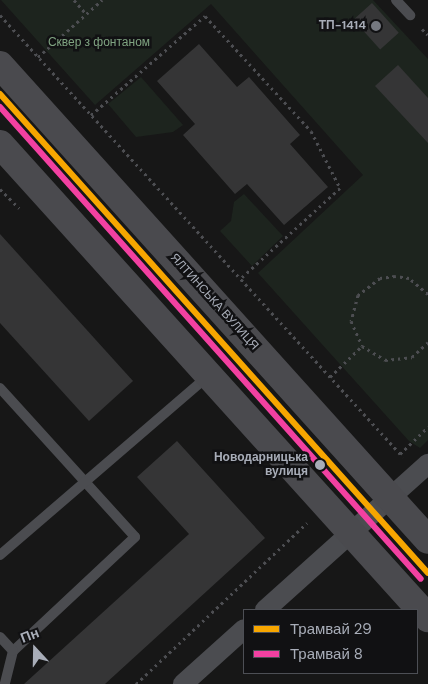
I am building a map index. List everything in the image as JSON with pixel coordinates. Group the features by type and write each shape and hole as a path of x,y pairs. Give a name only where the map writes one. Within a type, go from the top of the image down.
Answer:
{"street":[{"name":"ЯЛТИНСЬКА ВУЛИЦЯ","path":"0,65 428,540"},
{"path":"0,144 428,618"},
{"path":"266,609 423,469"},
{"path":"193,681 243,630"}],"lane":[{"path":"396,0 410,15"},
{"path":"0,555 209,375"},
{"path":"0,388 86,479 135,537 12,651 5,684"},
{"path":"0,637 12,651"}],"path":[{"path":"74,0 86,14"},
{"path":"38,57 102,0"},
{"path":"0,15 400,454 423,469"},
{"path":"91,115 205,16 311,131 340,188 240,279"},
{"path":"428,294 409,278 394,276 380,278 367,285 358,295 352,321 362,346 372,355 399,360 412,357 428,342"},
{"path":"330,377 362,346"},
{"path":"400,454 428,427"},
{"path":"136,684 312,519"}],"green space":[{"name":"Сквер з фонтаном","path":"1,0 373,0 428,59 428,440 420,448 409,441 258,273 363,175 211,4 95,105"},
{"path":"141,77 183,125 173,132 136,137 108,104"},
{"path":"244,194 283,236 252,266 220,231 231,221 234,202"}],"building":[{"name":"ТП-1414","path":"372,3 399,33 380,49 353,20"},
{"path":"199,44 237,87 249,77 300,135 290,144 328,187 284,225 247,184 235,194 183,135 195,124 157,81"},
{"path":"398,65 428,98 428,143 375,86"},
{"path":"0,234 133,381 89,421 0,323"},
{"path":"177,441 265,538 105,684 24,684 189,534 137,477"}],"tram line":[{"name":"29","path":"0,94 428,573"},
{"name":"8","path":"0,107 421,579"}],"place":[{"name":"ТП-1414","path":"376,26"},
{"name":"Новодарницька вулиця","path":"320,465"}]}
